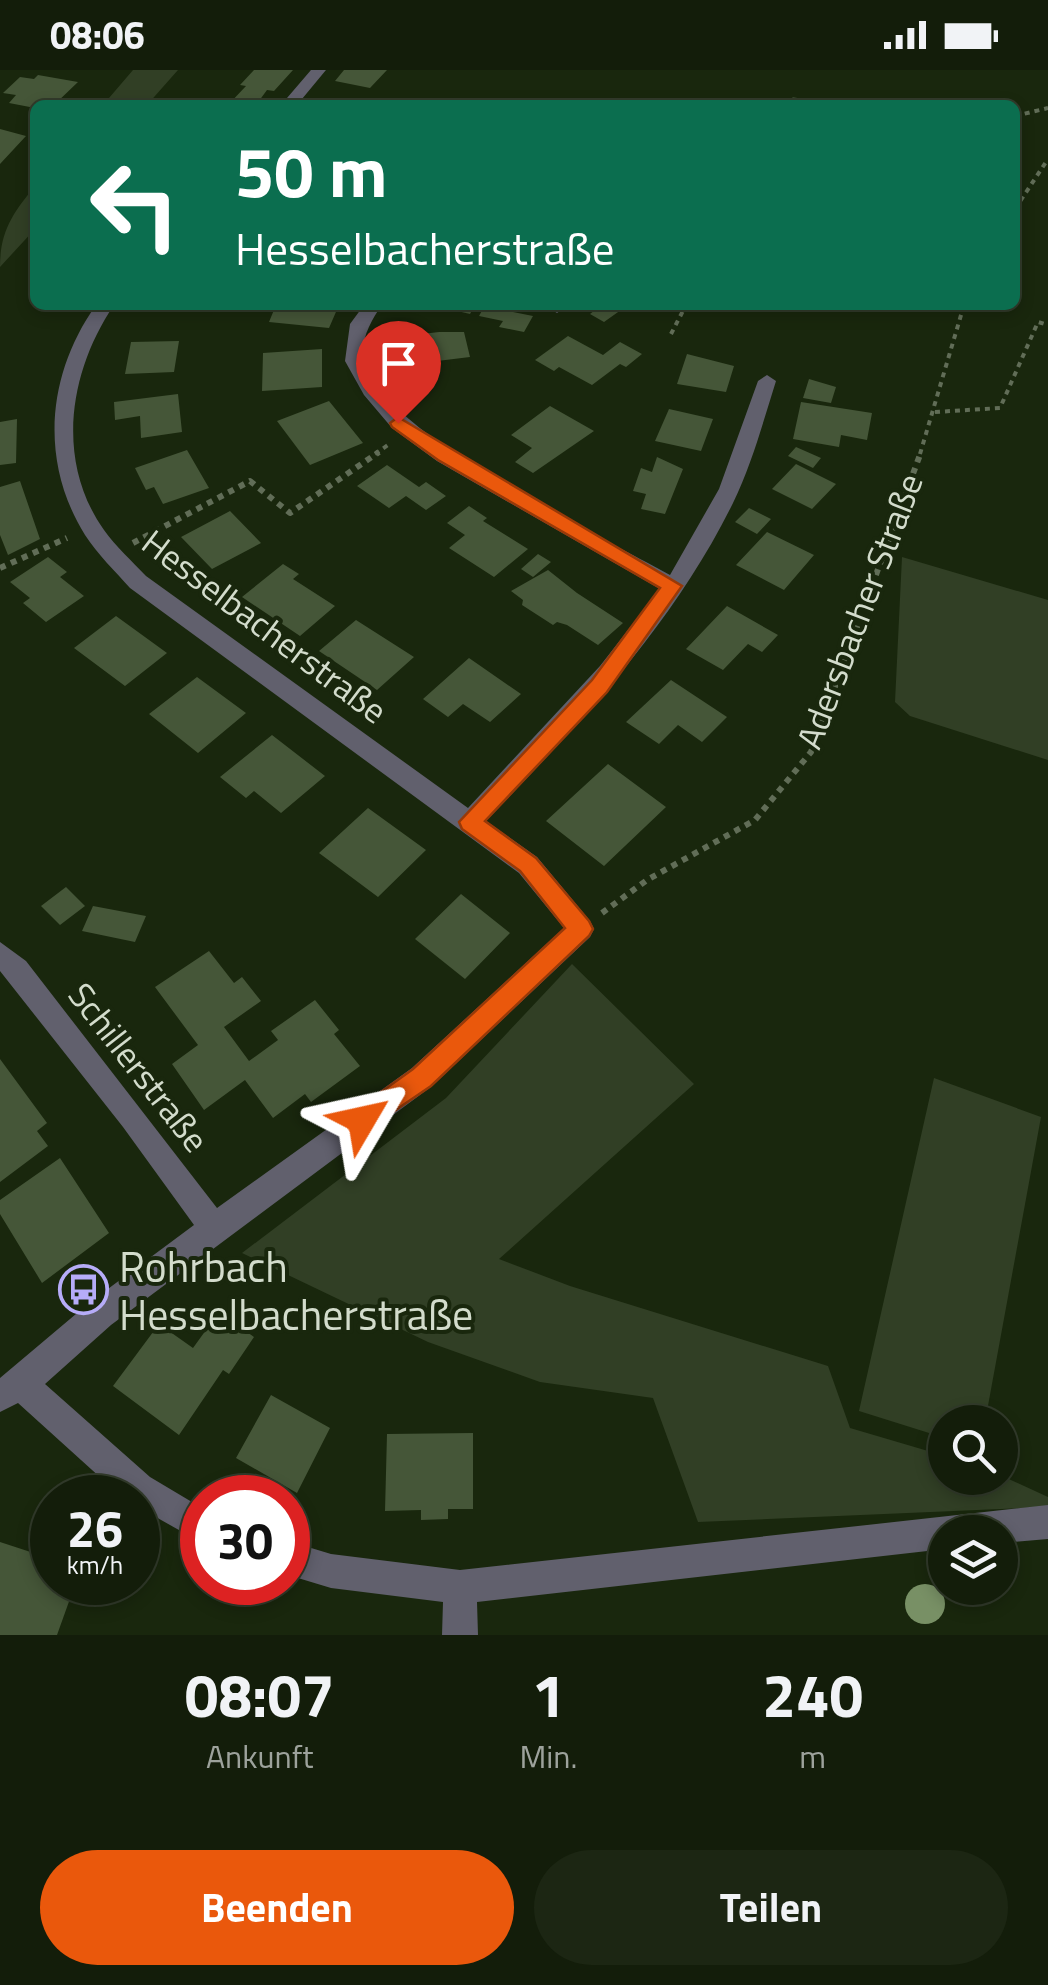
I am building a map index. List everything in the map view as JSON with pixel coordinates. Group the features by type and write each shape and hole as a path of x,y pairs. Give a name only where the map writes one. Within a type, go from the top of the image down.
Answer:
{"street":[{"path":"293,100 319,70"},
{"name":"Hesselbacherstraße","path":"101,310 65,382 64,467 91,527 138,582 528,864 581,929"},
{"path":"369,310 359,324 354,361 371,392 409,430 444,456 672,586"},
{"path":"470,822 600,686 672,586 722,503 767,380"},
{"path":"180,1513 138,1489 11,1390 100,1314 422,1077 581,929"},
{"name":"Schillerstraße","path":"0,954 133,1116 214,1228"},
{"path":"310,1565 331,1572 460,1587 1048,1522"},
{"path":"460,1587 460,1635"}],"path":[{"path":"1020,115 1048,108"},
{"path":"1020,201 1048,159"},
{"path":"672,334 684,310"},
{"name":"Adersbacher Straße","path":"581,929 647,880 754,820 811,752 935,412 963,310"},
{"path":"935,412 1000,408 1038,322 1048,325"},
{"path":"0,568 91,527 130,545 250,481 290,513 409,430"}],"green space":[{"path":"133,70 178,70 151,100 107,100"},
{"path":"30,192 30,234 0,267 2,243"},
{"path":"902,557 1048,600 1048,760 910,716 895,702"},
{"path":"572,964 694,1084 499,1259 570,1286 828,1366 850,1428 928,1451 928,1495 1018,1495 1018,1483 1048,1497 1048,1507 698,1522 653,1398 540,1382 428,1342 242,1253 446,1098"},
{"path":"934,1078 1041,1117 988,1405 928,1405 928,1433 859,1411"}],"building":[{"path":"254,70 293,70 260,100 233,100 246,86 240,85"},
{"path":"344,70 387,70 370,88 335,81"},
{"path":"38,75 78,82 59,100 30,100 30,107 9,103 16,95 3,93 20,77 34,79"},
{"path":"0,129 26,136 0,164"},
{"path":"274,310 337,310 329,328 269,322"},
{"path":"482,310 509,310 533,316 524,332 499,327 503,321 479,316"},
{"path":"595,310 621,310 604,322 590,314"},
{"path":"464,332 470,357 421,363 414,335"},
{"path":"568,336 603,355 620,342 642,354 626,367 620,364 592,385 559,367 554,371 535,360"},
{"path":"179,341 174,372 125,374 131,342"},
{"path":"322,349 322,387 262,391 263,353"},
{"path":"687,354 734,366 726,392 677,384"},
{"path":"809,379 836,387 831,403 803,398"},
{"path":"178,394 182,432 141,438 140,416 115,420 114,402"},
{"path":"329,401 363,443 310,465 277,421"},
{"path":"801,402 872,413 867,440 841,435 839,447 793,439"},
{"path":"550,406 594,431 533,473 515,462 532,448 511,435"},
{"path":"669,409 713,419 701,451 655,441"},
{"path":"17,419 16,463 0,465 0,422"},
{"path":"796,447 821,458 813,468 788,456"},
{"path":"187,450 209,488 163,504 154,487 146,490 135,468"},
{"path":"657,457 683,469 665,514 641,509 646,494 633,491 641,468 652,472"},
{"path":"796,464 836,484 812,509 772,489"},
{"path":"387,465 419,487 426,482 446,496 426,510 406,496 389,508 357,486"},
{"path":"20,481 40,539 8,555 0,535 0,487"},
{"path":"469,506 487,518 483,521 528,549 494,577 449,548 465,535 447,523"},
{"path":"749,508 771,519 757,534 735,522"},
{"path":"230,511 261,543 212,569 181,537"},
{"path":"767,532 814,555 784,590 736,565"},
{"path":"538,554 551,562 533,577 521,569"},
{"path":"48,557 67,572 60,577 84,596 46,622 23,603 30,598 10,582"},
{"path":"283,564 299,574 293,579 335,606 300,636 242,597"},
{"path":"548,570 623,623 598,645 567,625 553,625 522,605 523,600 511,591"},
{"path":"727,606 778,635 762,652 748,644 723,670 686,649"},
{"path":"116,616 167,653 125,686 74,648"},
{"path":"356,620 414,657 377,690 319,651"},
{"path":"469,658 521,694 490,722 463,704 448,717 423,699"},
{"path":"197,677 246,713 198,753 149,714"},
{"path":"671,680 727,717 702,742 678,725 659,744 626,722"},
{"path":"272,735 325,776 281,813 254,791 246,798 220,777"},
{"path":"608,764 666,807 604,866 546,821"},
{"path":"368,808 426,850 378,897 319,853"},
{"path":"66,887 85,906 60,925 41,906"},
{"path":"461,894 510,933 465,979 415,939"},
{"path":"93,906 146,916 135,942 82,931"},
{"path":"209,951 234,983 242,977 261,1001 224,1027 249,1061 278,1040 271,1031 315,1000 339,1030 334,1034 360,1066 311,1102 305,1094 273,1118 245,1080 204,1110 172,1064 198,1045 155,987"},
{"path":"0,1059 47,1123 37,1131 48,1146 0,1182"},
{"path":"60,1158 109,1233 42,1283 0,1214 0,1200"},
{"path":"219,1312 254,1337 229,1374 223,1370 179,1435 113,1386 159,1324 193,1348"},
{"path":"271,1395 330,1428 306,1475 266,1475 236,1458"},
{"path":"473,1433 473,1509 448,1509 448,1519 421,1520 421,1510 385,1511 387,1434"},
{"path":"0,1542 30,1552 30,1605 68,1605 57,1635 0,1635"}],"place":[{"name":"Rohrbach Hesselbacherstraße","path":"84,1290"}],"route":[{"path":"362,1120 422,1077 581,929 528,864 470,822 600,686 672,586 444,456 398,423"}]}
